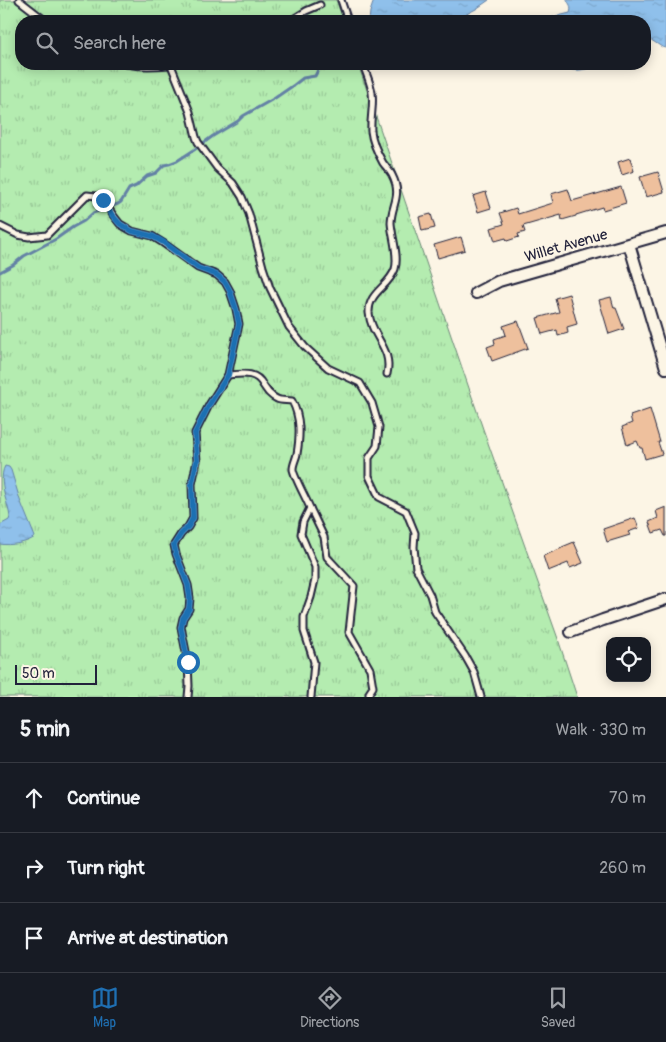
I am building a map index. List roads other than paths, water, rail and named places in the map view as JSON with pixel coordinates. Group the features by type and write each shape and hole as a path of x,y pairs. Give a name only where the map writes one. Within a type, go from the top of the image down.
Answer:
{"street":[{"name":"Willet Avenue","path":"476,293 499,280 666,233"},
{"path":"629,244 666,368"},
{"path":"570,632 666,599"}],"lane":[{"path":"19,0 38,15"},
{"path":"341,0 346,15"},
{"path":"300,15 320,5"},
{"path":"173,70 190,112 198,142 218,168 233,183 242,197 249,214 270,288 289,327 305,347 328,368 360,383 372,402 379,427 376,446 369,458 369,476 380,497 406,511 416,533 414,547 416,568 430,595 435,612 474,672 481,697"},
{"path":"366,70 372,95 371,132 382,162 392,176 397,192 391,222 396,254 395,269 372,297 369,312 371,326 386,352 389,365 387,374"},
{"path":"0,226 18,235 29,237 47,235 87,195 96,196 103,200 120,224 132,231 152,236 163,242 198,268 217,275 225,282 230,291 239,324 228,375 209,405 195,433 197,460 192,484 193,518 174,545 188,585 190,598 189,609 183,618 181,628 188,662 188,697"},
{"path":"228,375 254,375 262,382 268,393 278,400 292,401 296,408 300,439 293,468 294,474 324,537 327,557 354,586 349,632 370,669 373,687 369,693 370,697"},
{"path":"310,508 303,522 301,534 315,567 316,580 304,617 304,631 314,662 311,697"}],"water":[{"path":"374,0 489,0 464,15 370,15"},
{"path":"566,0 666,0 666,48 651,40 651,15 562,15 570,13 569,3"},
{"path":"5,466 11,470 20,500 35,537 28,541 4,545 0,544 0,525 9,520 10,517 2,481"}],"waterway":[{"path":"0,272 24,256 56,239 93,213 118,204 129,189 136,186 147,176 156,173 164,165 177,161 303,78 315,76 318,70"}]}
